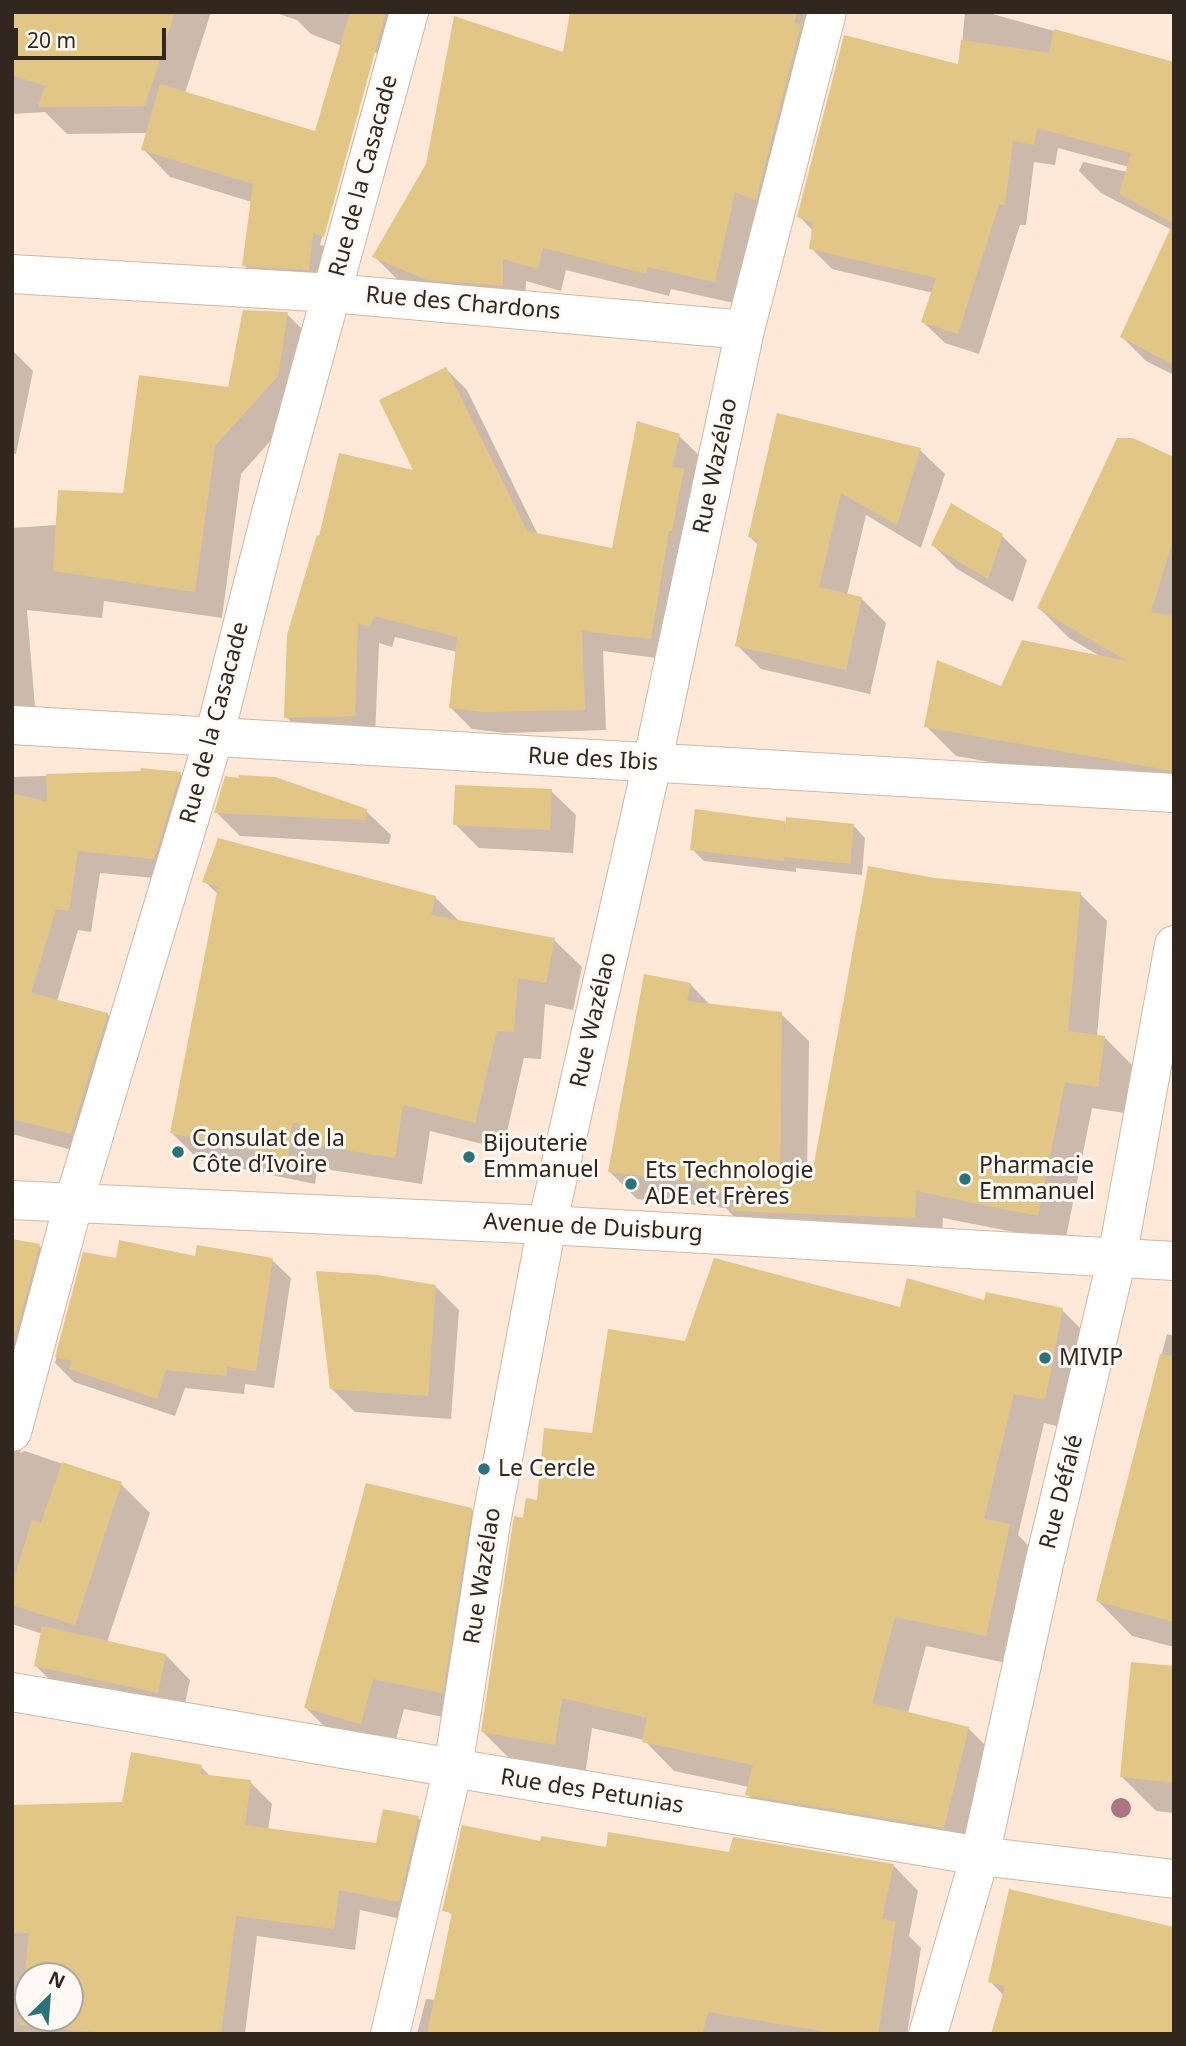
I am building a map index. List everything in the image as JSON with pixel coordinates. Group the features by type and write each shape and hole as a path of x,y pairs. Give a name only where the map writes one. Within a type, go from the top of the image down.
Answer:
{"street":[{"name":"Rue de la Casacade","path":"12,1432 73,1205 214,737 271,513 409,12"},
{"name":"Rue Wazélao","path":"390,2034 453,1769 492,1517 547,1225 652,764 745,330 827,12"},
{"name":"Rue des Chardons","path":"12,274 332,293 745,330"},
{"name":"Rue des Ibis","path":"12,725 1174,793"},
{"name":"Rue Défalé","path":"928,2034 980,1856 1044,1564 1117,1258 1174,944"},
{"name":"Avenue de Duisburg","path":"12,1200 73,1205 547,1225 1174,1261"},
{"name":"Rue des Petunias","path":"12,1692 453,1769 980,1856 1174,1880"}],"building":[{"path":"12,12 175,12 145,106 38,107 45,86 12,75"},
{"path":"350,12 386,12 324,237 313,233 309,270 242,266 253,184 141,150 160,84 315,131"},
{"path":"570,12 797,12 794,23 801,25 756,200 735,192 715,282 648,267 646,274 543,248 538,269 503,259 503,286 427,280 372,257 426,164 454,16 563,52"},
{"path":"1054,29 1174,62 1174,365 1120,337 1173,223 1119,194 1131,153 1037,128 1034,145 1013,141 1005,205 999,204 958,334 921,322 936,278 809,249 813,223 797,217 844,35 958,64 961,40 1049,53"},
{"path":"243,310 288,312 278,376 215,446 195,592 53,571 58,490 123,493 139,375 228,387"},
{"path":"446,367 527,531 612,548 637,421 680,434 672,467 684,469 672,531 669,531 651,639 582,631 585,710 483,712 449,708 457,637 374,616 370,627 358,623 355,716 284,718 287,635 317,535 319,536 339,453 413,470 379,400"},
{"path":"777,413 921,448 897,525 841,493 819,587 862,597 846,670 735,646 758,540 748,537"},
{"path":"1117,438 1133,438 1174,457 1174,537 1151,612 1174,616 1174,771 924,727 937,660 1001,686 1022,640 1127,661 1037,608"},
{"path":"951,503 1003,534 988,579 931,545"},
{"path":"141,768 181,772 154,859 78,851 69,911 56,909 31,993 108,1013 71,1134 12,1119 12,793 47,802 46,774 140,771"},
{"path":"239,775 275,777 367,809 365,820 214,813 225,776 238,778"},
{"path":"455,785 552,789 550,830 453,825"},
{"path":"695,809 785,821 784,840 786,817 854,824 850,864 784,857 784,861 690,850"},
{"path":"218,838 436,896 431,915 555,938 546,983 518,978 514,1032 497,1031 475,1123 403,1105 395,1158 301,1143 299,1123 293,1123 288,1158 170,1133 218,887 202,882"},
{"path":"868,866 935,878 1081,892 1068,1031 1105,1036 1098,1087 1065,1082 1038,1216 916,1191 915,1218 731,1211 737,1193 706,1191 707,1183 608,1172 644,974 691,983 687,1001 782,1012 780,1172 812,1175"},
{"path":"12,1239 40,1244 12,1347"},
{"path":"119,1240 195,1256 197,1245 273,1258 256,1371 227,1367 226,1376 166,1370 157,1399 69,1369 72,1361 55,1357 83,1252 116,1258"},
{"path":"714,1258 900,1307 907,1278 984,1300 986,1292 1063,1308 1045,1400 1014,1394 984,1519 1010,1524 986,1636 895,1617 872,1703 969,1727 944,1828 745,1795 753,1765 642,1742 647,1718 562,1698 555,1745 481,1732 514,1516 523,1518 526,1498 537,1500 544,1428 592,1433 608,1329 685,1341"},
{"path":"316,1271 377,1275 436,1285 428,1396 330,1389"},
{"path":"1160,1354 1174,1356 1174,1622 1096,1601"},
{"path":"62,1462 122,1482 75,1625 12,1605 12,1585 32,1520 41,1523"},
{"path":"366,1483 472,1508 443,1693 373,1679 361,1724 304,1708"},
{"path":"42,1626 166,1654 158,1693 34,1666"},
{"path":"1131,1662 1174,1666 1174,1783 1120,1777"},
{"path":"131,1752 202,1765 200,1774 251,1780 245,1825 376,1843 383,1809 419,1816 399,1902 339,1890 334,1929 236,1916 221,2034 116,2034 84,2031 84,1962 26,1962 29,1933 12,1933 12,1805 122,1802"},
{"path":"462,1825 540,1841 541,1836 606,1847 608,1832 729,1852 733,1837 894,1864 882,1919 896,1921 878,2034 840,2034 708,2012 702,2034 427,2034 452,1913 442,1911"},
{"path":"1009,1889 1174,1927 1174,2034 991,2034 1005,1986 988,1982"}],"place":[{"name":"Consulat de la Côte d’Ivoire","path":"178,1152"},
{"name":"Bijouterie Emmanuel","path":"469,1157"},
{"name":"Pharmacie Emmanuel","path":"965,1179"},
{"name":"Ets Technologie ADE et Frères","path":"631,1184"},
{"name":"MIVIP","path":"1045,1358"},
{"name":"Le Cercle","path":"484,1469"}]}
